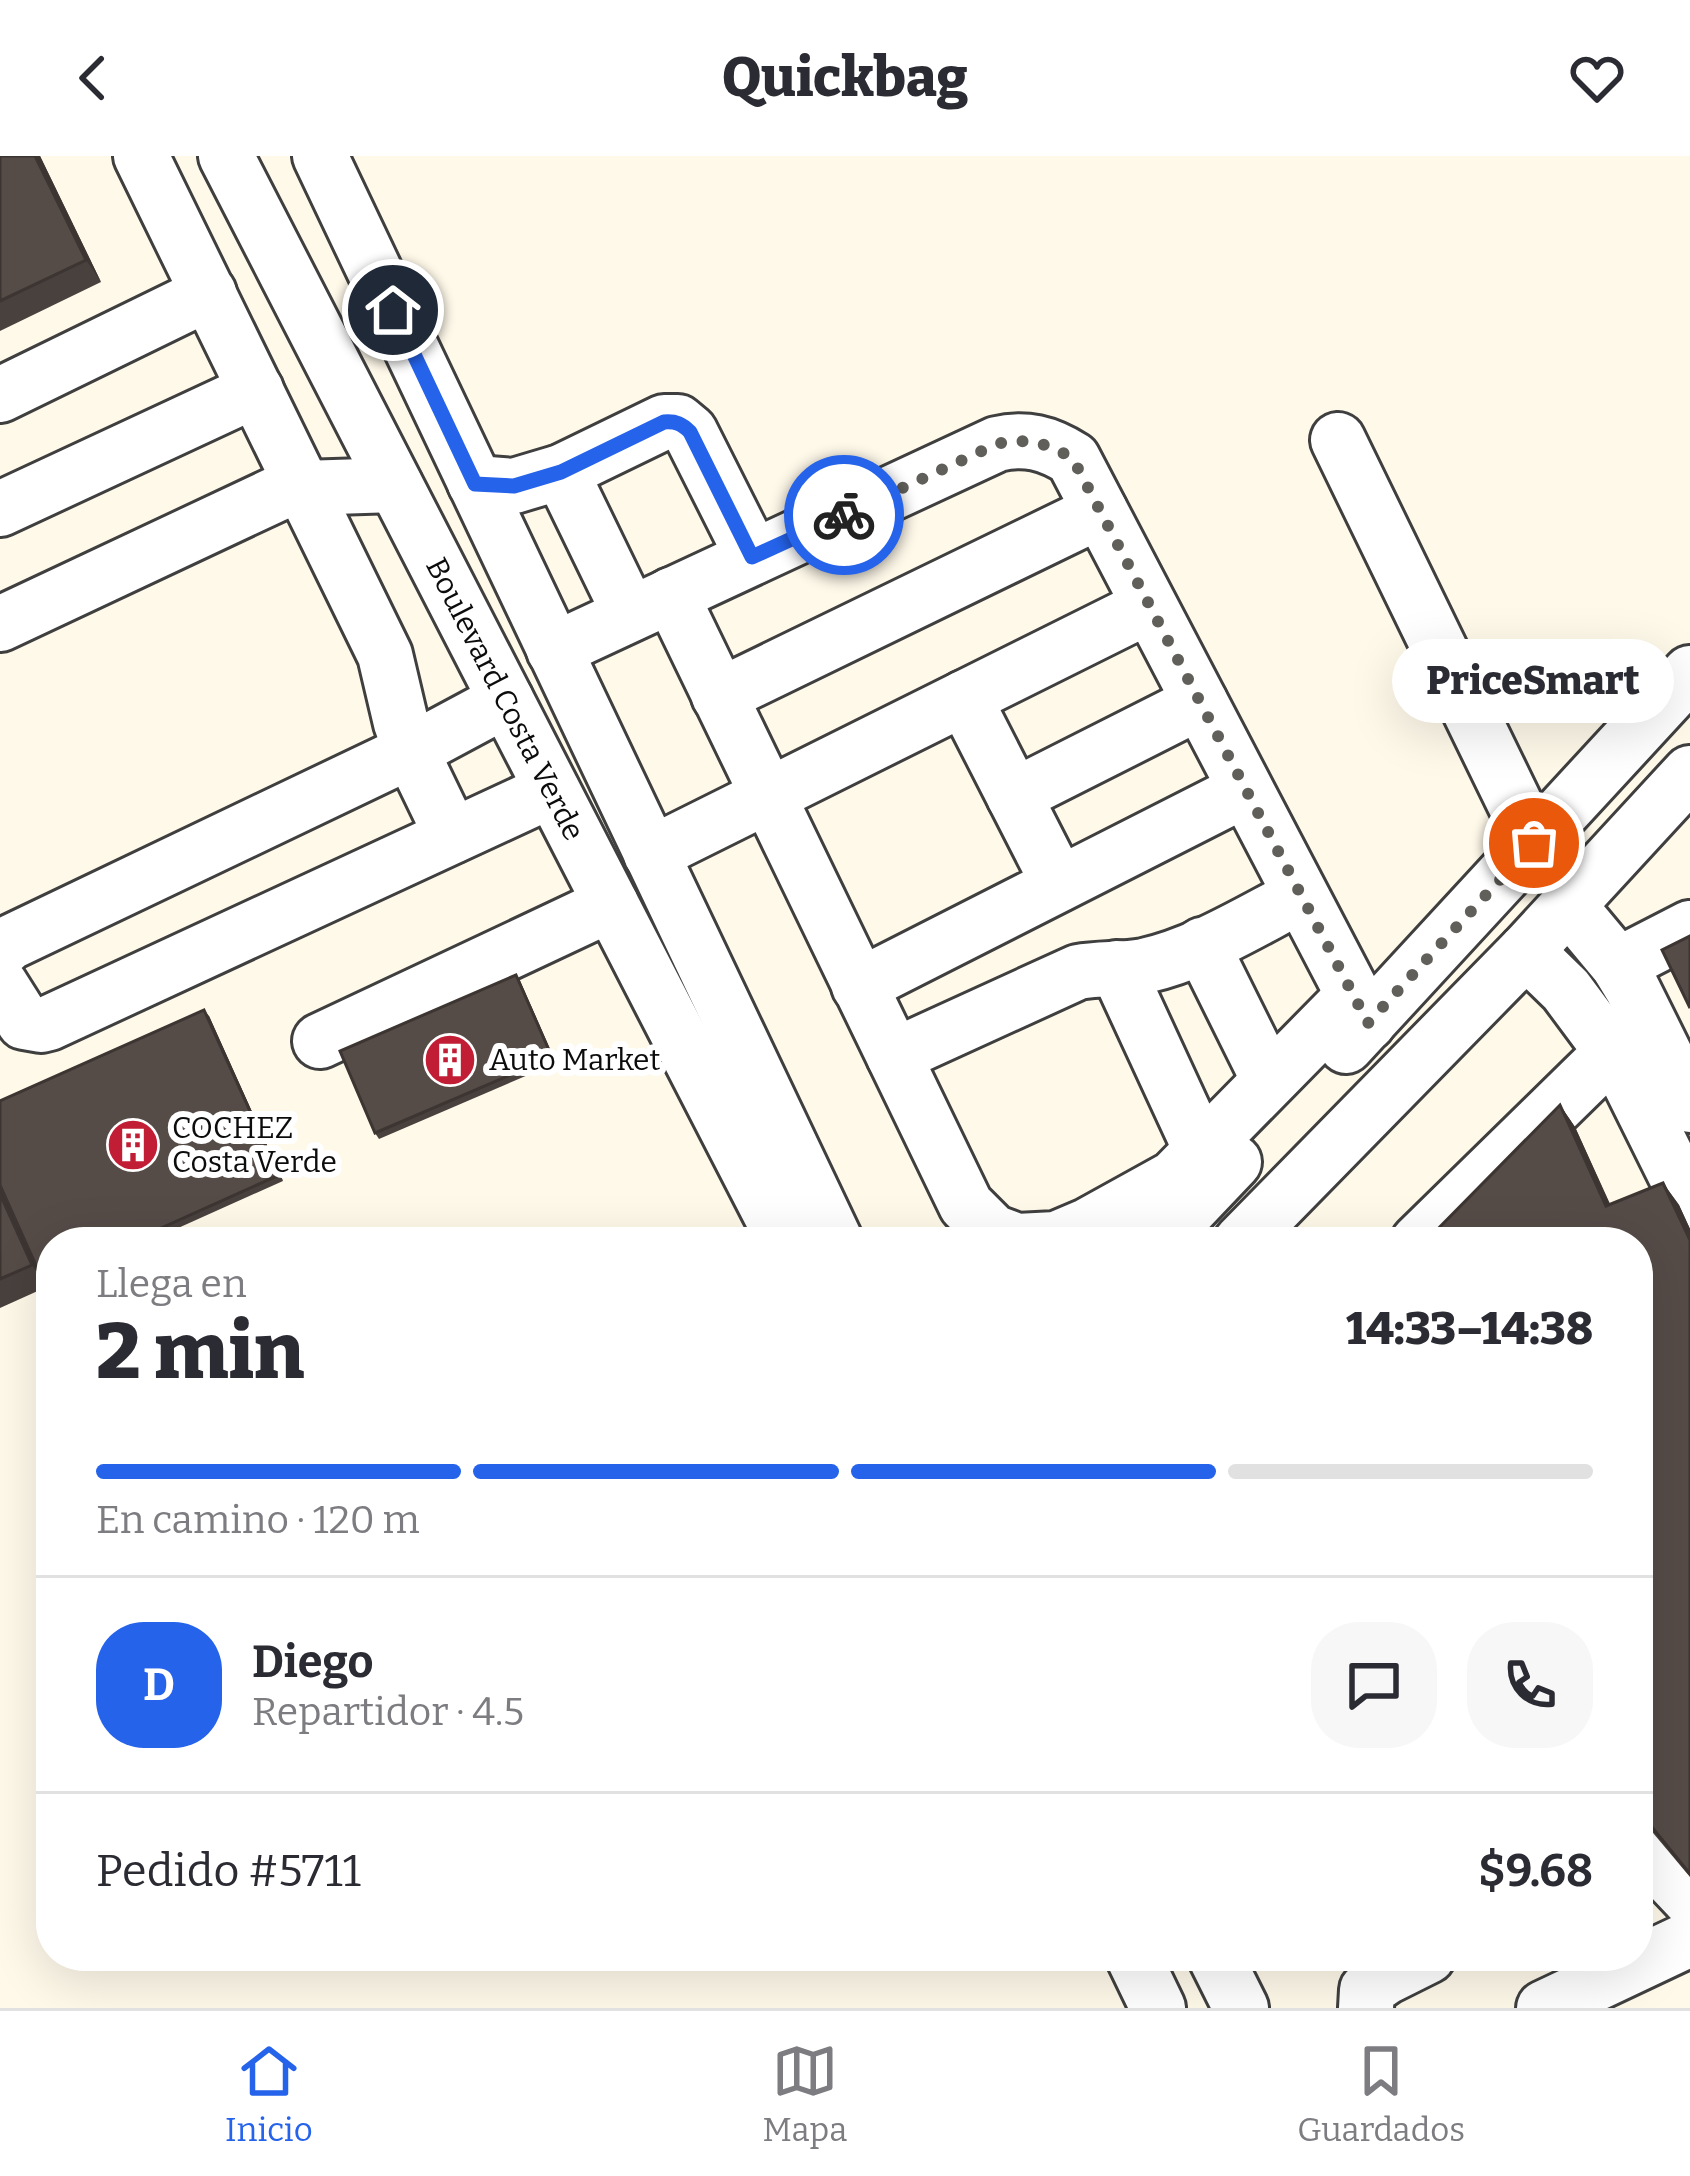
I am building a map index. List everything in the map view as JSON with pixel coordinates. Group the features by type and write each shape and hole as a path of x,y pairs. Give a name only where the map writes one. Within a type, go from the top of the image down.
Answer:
{"street":[{"path":"141,156 385,655 411,751 452,836"},
{"name":"Boulevard Costa Verde","path":"226,156 777,1227"},
{"path":"290,156 312,197 352,224"},
{"name":"Boulevard Costa Verde","path":"320,156 829,1227"},
{"path":"0,395 208,293"},
{"path":"0,509 256,390"},
{"path":"475,484 514,486 561,472 664,422 678,422 690,432 752,557"},
{"path":"554,650 997,444 1016,439 1056,447 1073,459 1360,1010"},
{"path":"1338,440 1534,843"},
{"path":"561,472 650,605 719,696 966,1205 988,1227"},
{"path":"0,624 281,492 395,485"},
{"path":"719,696 1100,511"},
{"path":"651,854 1149,605"},
{"path":"1171,1227 1360,1010 1534,843 1690,673"},
{"path":"964,698 1059,884"},
{"path":"0,951 8,943 411,751 506,700"},
{"path":"1014,796 1200,702"},
{"path":"1255,1227 1526,951 1690,773"},
{"path":"0,983 24,1022 50,1023 552,790"},
{"path":"860,986 1245,790"},
{"path":"894,1056 1078,972 1147,965 1202,945 1300,896"},
{"path":"320,1041 611,904"},
{"path":"1568,905 1618,965 1690,1105"},
{"path":"1618,965 1690,928"},
{"path":"1202,945 1269,1080"},
{"path":"1526,951 1566,990 1622,1066 1690,1204"},
{"path":"1117,968 1201,1150"},
{"path":"1084,1227 1174,1178 1269,1080 1360,1010"},
{"path":"1433,1227 1612,1052"},
{"path":"1653,1863 1690,1899"},
{"path":"1653,1956 1690,1939"},
{"path":"1140,1971 1158,2008"},
{"path":"1366,2008 1367,1990 1398,1971"},
{"path":"1544,2008 1622,1971"}],"building":[{"path":"0,156 35,156 86,260 0,301"},
{"path":"1690,936 1690,1008 1662,950"},
{"name":"Auto Market","path":"516,975 552,1057 375,1133 340,1051"},
{"name":"COCHEZ Costa Verde","path":"204,1010 279,1175 163,1227 36,1227 36,1265 0,1185 0,1101"},
{"path":"1560,1105 1606,1206 1663,1183 1690,1240 1690,1874 1653,1828 1653,1227 1440,1227"},
{"path":"0,1194 32,1265 0,1279"}],"way so far":[{"path":"844,515 1016,439 1056,447 1073,459 1368,1023 1534,843"}],"place":[{"name":"PriceSmart","path":"1534,843"},
{"name":"Auto Market","path":"450,1060"},
{"name":"COCHEZ Costa Verde","path":"133,1145"}],"route":[{"path":"393,310 475,484 514,486 561,472 664,422 678,422 690,432 752,557 844,515"}]}
